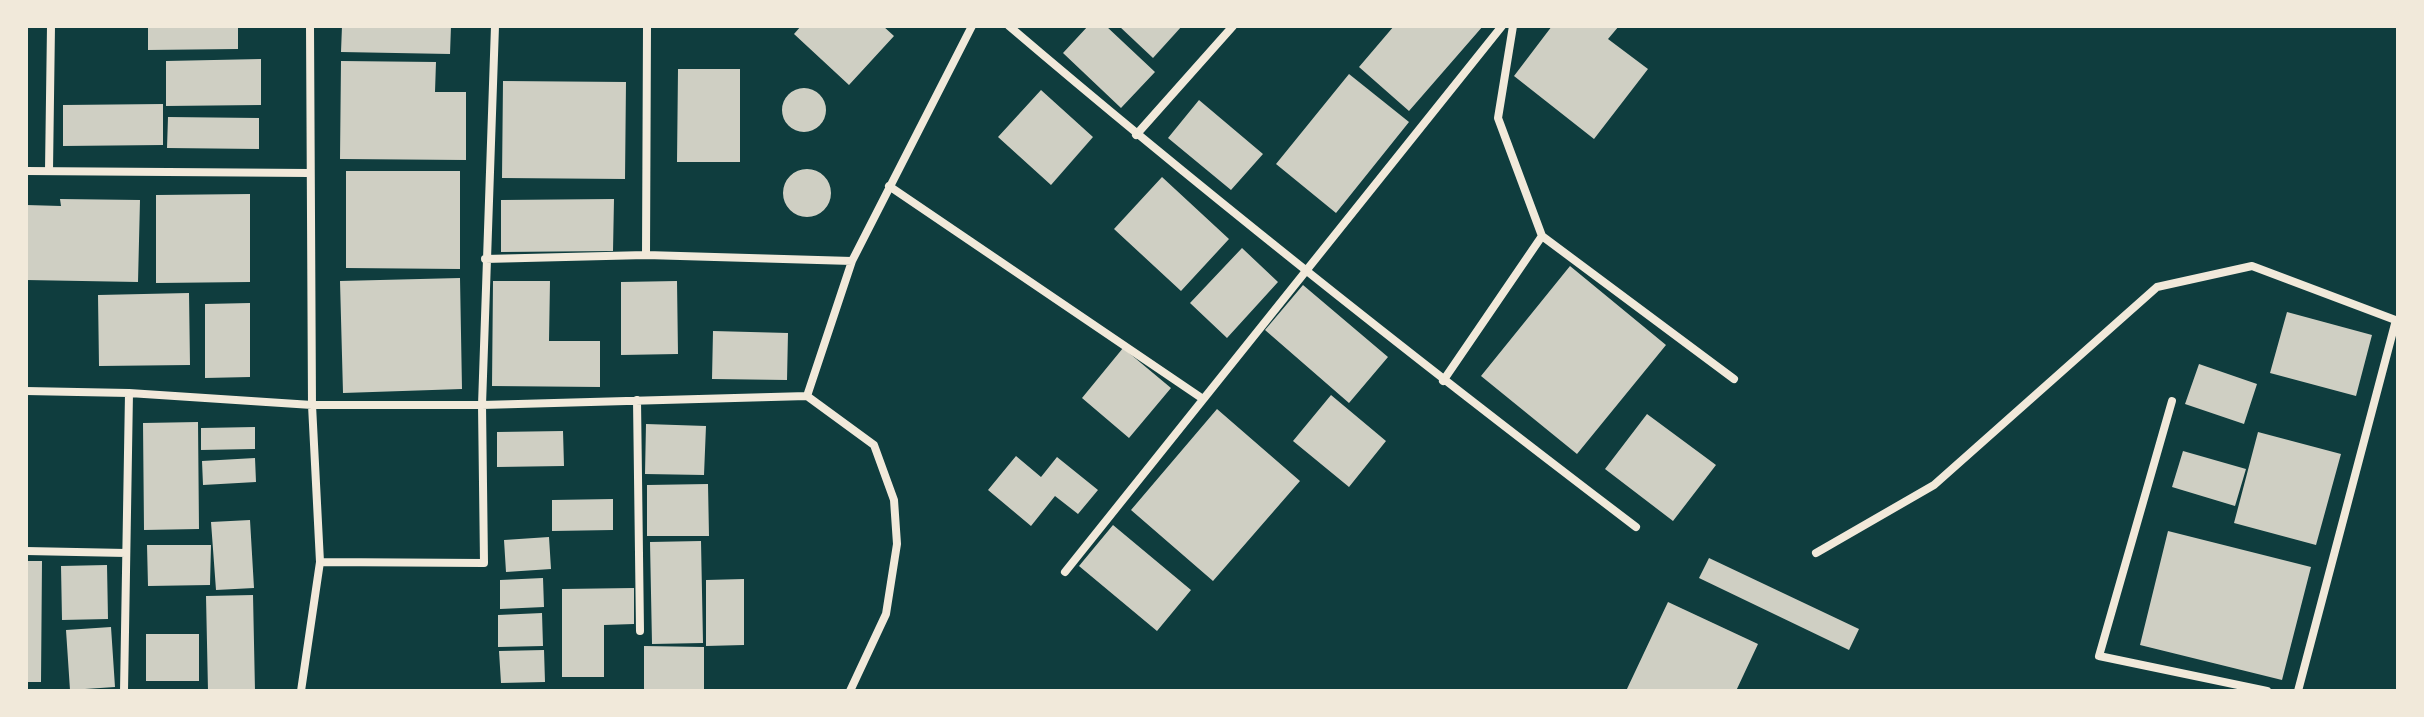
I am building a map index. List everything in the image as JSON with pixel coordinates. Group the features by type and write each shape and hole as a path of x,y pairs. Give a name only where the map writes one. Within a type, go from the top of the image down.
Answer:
{"street":[{"path":"49,170 51,26"},
{"path":"301,691 320,562 312,405 310,26"},
{"path":"320,562 484,563 482,405 495,26"},
{"path":"646,255 647,26"},
{"path":"807,396 852,261 972,26"},
{"path":"1009,26 1136,135 1443,381 1636,527"},
{"path":"1136,135 1233,26"},
{"path":"1065,572 1502,26"},
{"path":"1513,26 1498,118 1542,236 1734,379"},
{"path":"26,171 309,173"},
{"path":"889,186 1203,399"},
{"path":"1443,381 1542,236"},
{"path":"485,259 646,255 852,261"},
{"path":"1816,553 1934,485 2157,287 2252,266 2397,321 2298,691"},
{"path":"26,391 129,393 312,405 482,405 807,396 874,445 894,500 897,544 886,614 850,691"},
{"path":"124,691 129,393"},
{"path":"637,400 640,631"},
{"path":"2172,401 2099,656 2267,691"},
{"path":"26,551 126,553"}],"building":[{"path":"148,26 238,26 238,49 148,50"},
{"path":"342,26 451,26 450,54 341,52"},
{"path":"801,26 883,26 894,36 849,85 794,34"},
{"path":"1088,26 1106,26 1155,72 1121,108 1063,53"},
{"path":"1119,26 1182,26 1153,58"},
{"path":"1394,26 1483,26 1409,111 1359,67"},
{"path":"1552,26 1619,26 1608,39 1648,69 1594,139 1514,76"},
{"path":"261,59 261,105 166,106 166,61"},
{"path":"341,61 436,62 435,92 466,92 466,160 340,159"},
{"path":"678,69 740,69 740,162 677,162"},
{"path":"1349,74 1409,122 1336,213 1276,164"},
{"path":"503,81 626,82 625,179 502,178"},
{"path":"804,88 820,94 826,110 820,126 804,132 788,126 782,110 788,94"},
{"path":"1041,90 1093,137 1051,185 998,137"},
{"path":"1199,100 1263,154 1231,190 1168,138"},
{"path":"163,104 163,145 63,146 63,105"},
{"path":"168,117 259,118 259,149 167,148"},
{"path":"807,169 824,176 831,193 824,210 807,217 790,210 783,193 790,176"},
{"path":"346,171 460,171 460,269 346,268"},
{"path":"1162,177 1229,239 1181,291 1114,229"},
{"path":"250,194 250,282 156,283 156,195"},
{"path":"60,199 140,200 138,282 26,280 26,205 61,206"},
{"path":"614,199 613,251 501,252 501,200"},
{"path":"1242,248 1278,282 1227,338 1190,303"},
{"path":"1570,266 1666,345 1577,454 1481,376"},
{"path":"460,278 462,389 343,393 340,281"},
{"path":"493,281 550,281 549,341 600,341 600,387 492,386"},
{"path":"677,281 678,354 621,355 621,282"},
{"path":"1303,285 1388,357 1349,403 1265,330"},
{"path":"189,293 190,365 99,366 98,295"},
{"path":"250,303 250,377 205,378 205,304"},
{"path":"2287,312 2372,335 2356,396 2270,373"},
{"path":"713,331 788,333 787,380 712,379"},
{"path":"1123,348 1171,388 1129,438 1082,398"},
{"path":"2199,364 2257,384 2244,424 2185,404"},
{"path":"1331,395 1386,441 1349,487 1293,441"},
{"path":"1217,409 1300,481 1213,581 1131,510"},
{"path":"1647,414 1716,465 1673,521 1605,469"},
{"path":"198,422 199,529 144,530 143,423"},
{"path":"646,424 706,426 704,475 645,474"},
{"path":"255,427 255,449 201,450 201,428"},
{"path":"563,431 564,466 497,467 497,432"},
{"path":"2258,432 2341,454 2316,545 2234,523"},
{"path":"2183,451 2246,469 2235,506 2172,487"},
{"path":"1016,456 1041,477 1057,457 1098,490 1078,514 1055,496 1031,526 988,490"},
{"path":"255,458 256,482 203,485 202,461"},
{"path":"708,484 709,536 647,536 647,485"},
{"path":"613,499 613,530 552,531 552,500"},
{"path":"250,520 254,588 216,590 211,522"},
{"path":"1113,525 1191,590 1157,631 1079,566"},
{"path":"2168,531 2311,567 2282,680 2140,645"},
{"path":"549,537 551,569 506,572 504,540"},
{"path":"701,541 703,643 652,644 650,542"},
{"path":"147,545 211,545 210,585 148,586"},
{"path":"1709,558 1859,629 1849,650 1699,578"},
{"path":"26,561 42,561 41,682 26,682"},
{"path":"107,565 108,619 62,620 61,566"},
{"path":"543,578 544,607 500,609 500,580"},
{"path":"744,579 744,645 706,646 706,580"},
{"path":"634,588 634,624 604,625 604,677 562,677 562,589"},
{"path":"253,595 255,691 208,691 206,596"},
{"path":"1668,602 1758,644 1736,691 1626,691"},
{"path":"542,613 543,646 498,647 498,615"},
{"path":"111,627 115,687 70,690 66,630"},
{"path":"146,634 199,634 199,681 146,681"},
{"path":"644,646 704,647 704,691 644,691"},
{"path":"544,650 545,682 501,683 499,651"}]}
